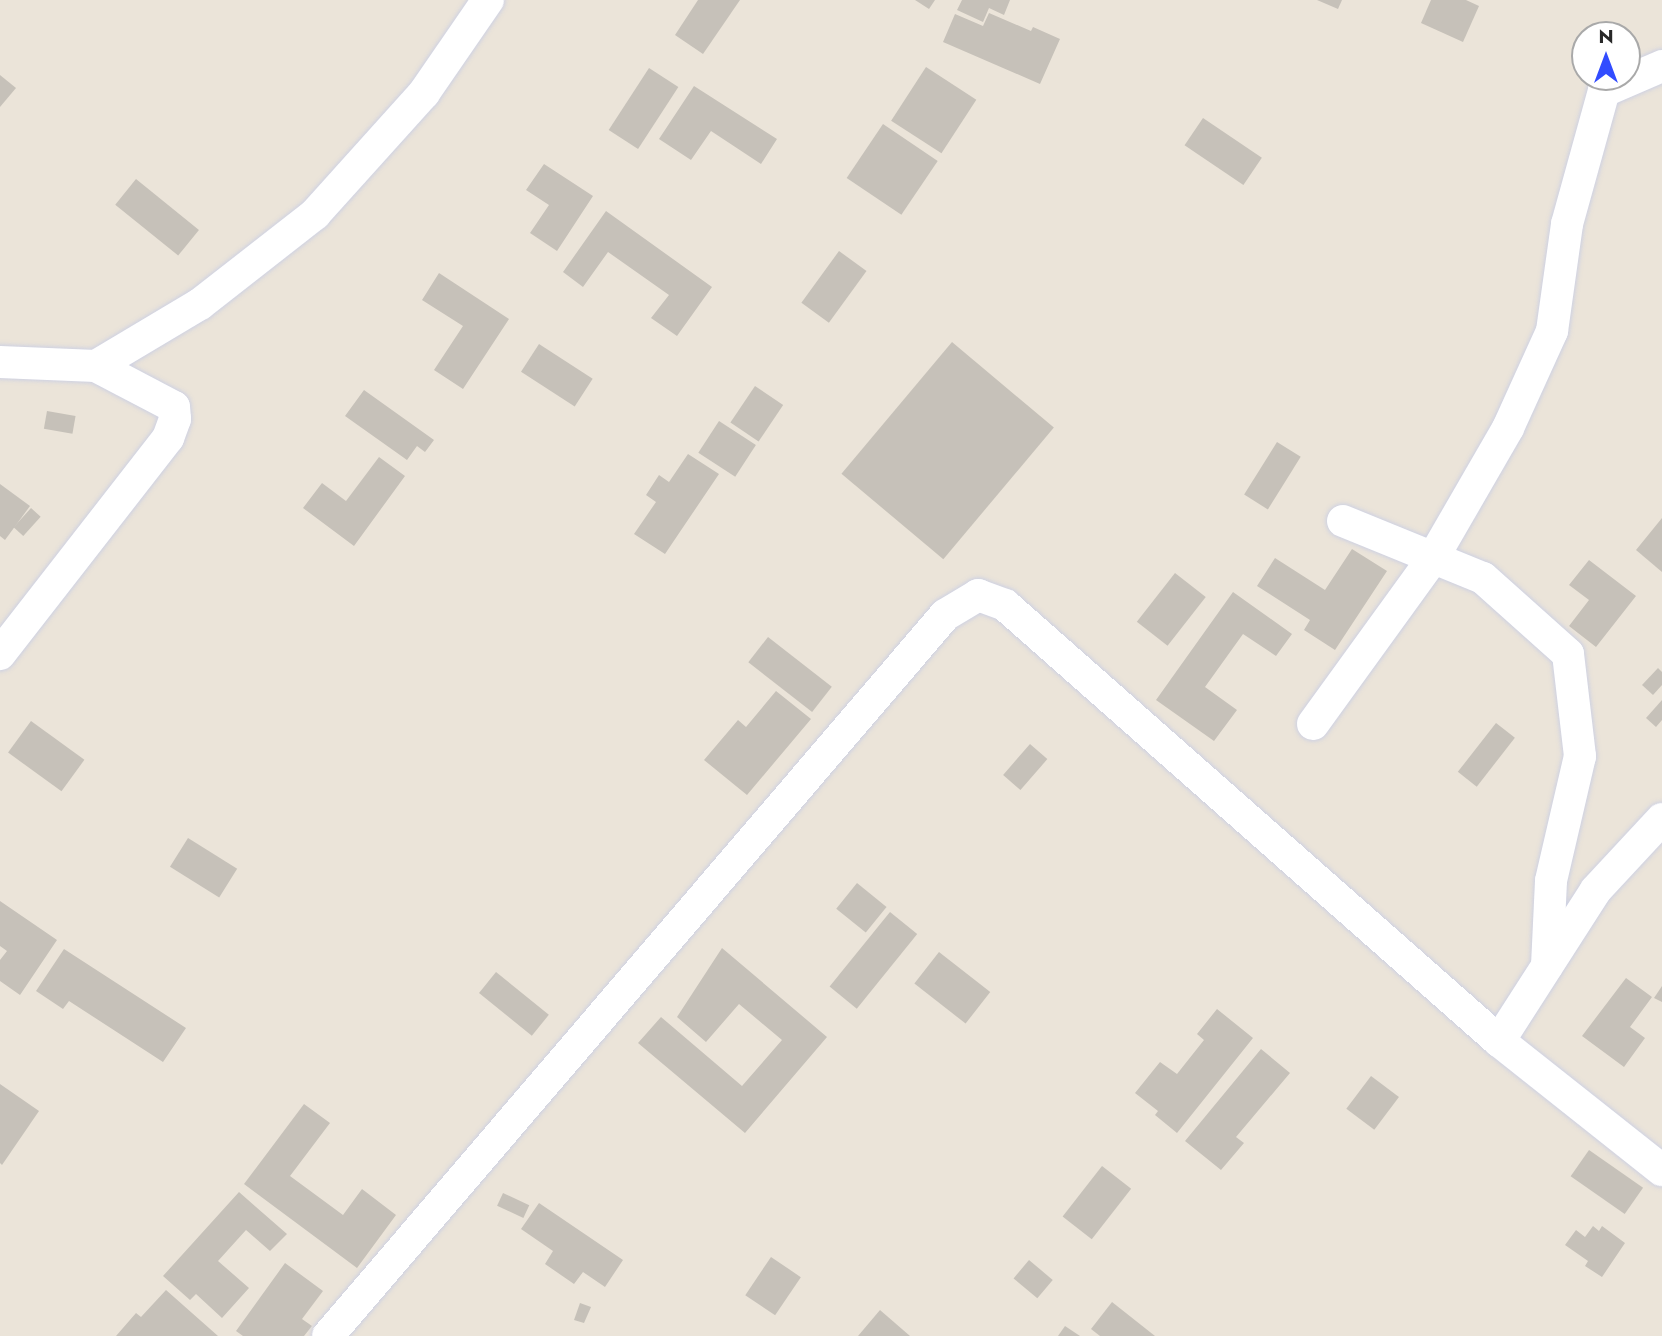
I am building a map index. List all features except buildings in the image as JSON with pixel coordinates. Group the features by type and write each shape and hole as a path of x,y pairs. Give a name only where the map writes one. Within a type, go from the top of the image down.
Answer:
{"street":[{"path":"96,366 200,304 314,214 424,93 488,0"},
{"path":"1313,724 1433,558 1508,428 1552,331 1567,224 1604,91 1662,66"},
{"path":"0,362 96,366 174,407 175,419 168,439 0,654"},
{"path":"1343,521 1483,578 1568,654 1580,756 1551,881 1547,966"},
{"path":"327,1336 773,812 945,615 978,595 1005,605 1499,1041 1662,1170"},
{"path":"1499,1041 1596,890 1662,819"}]}
